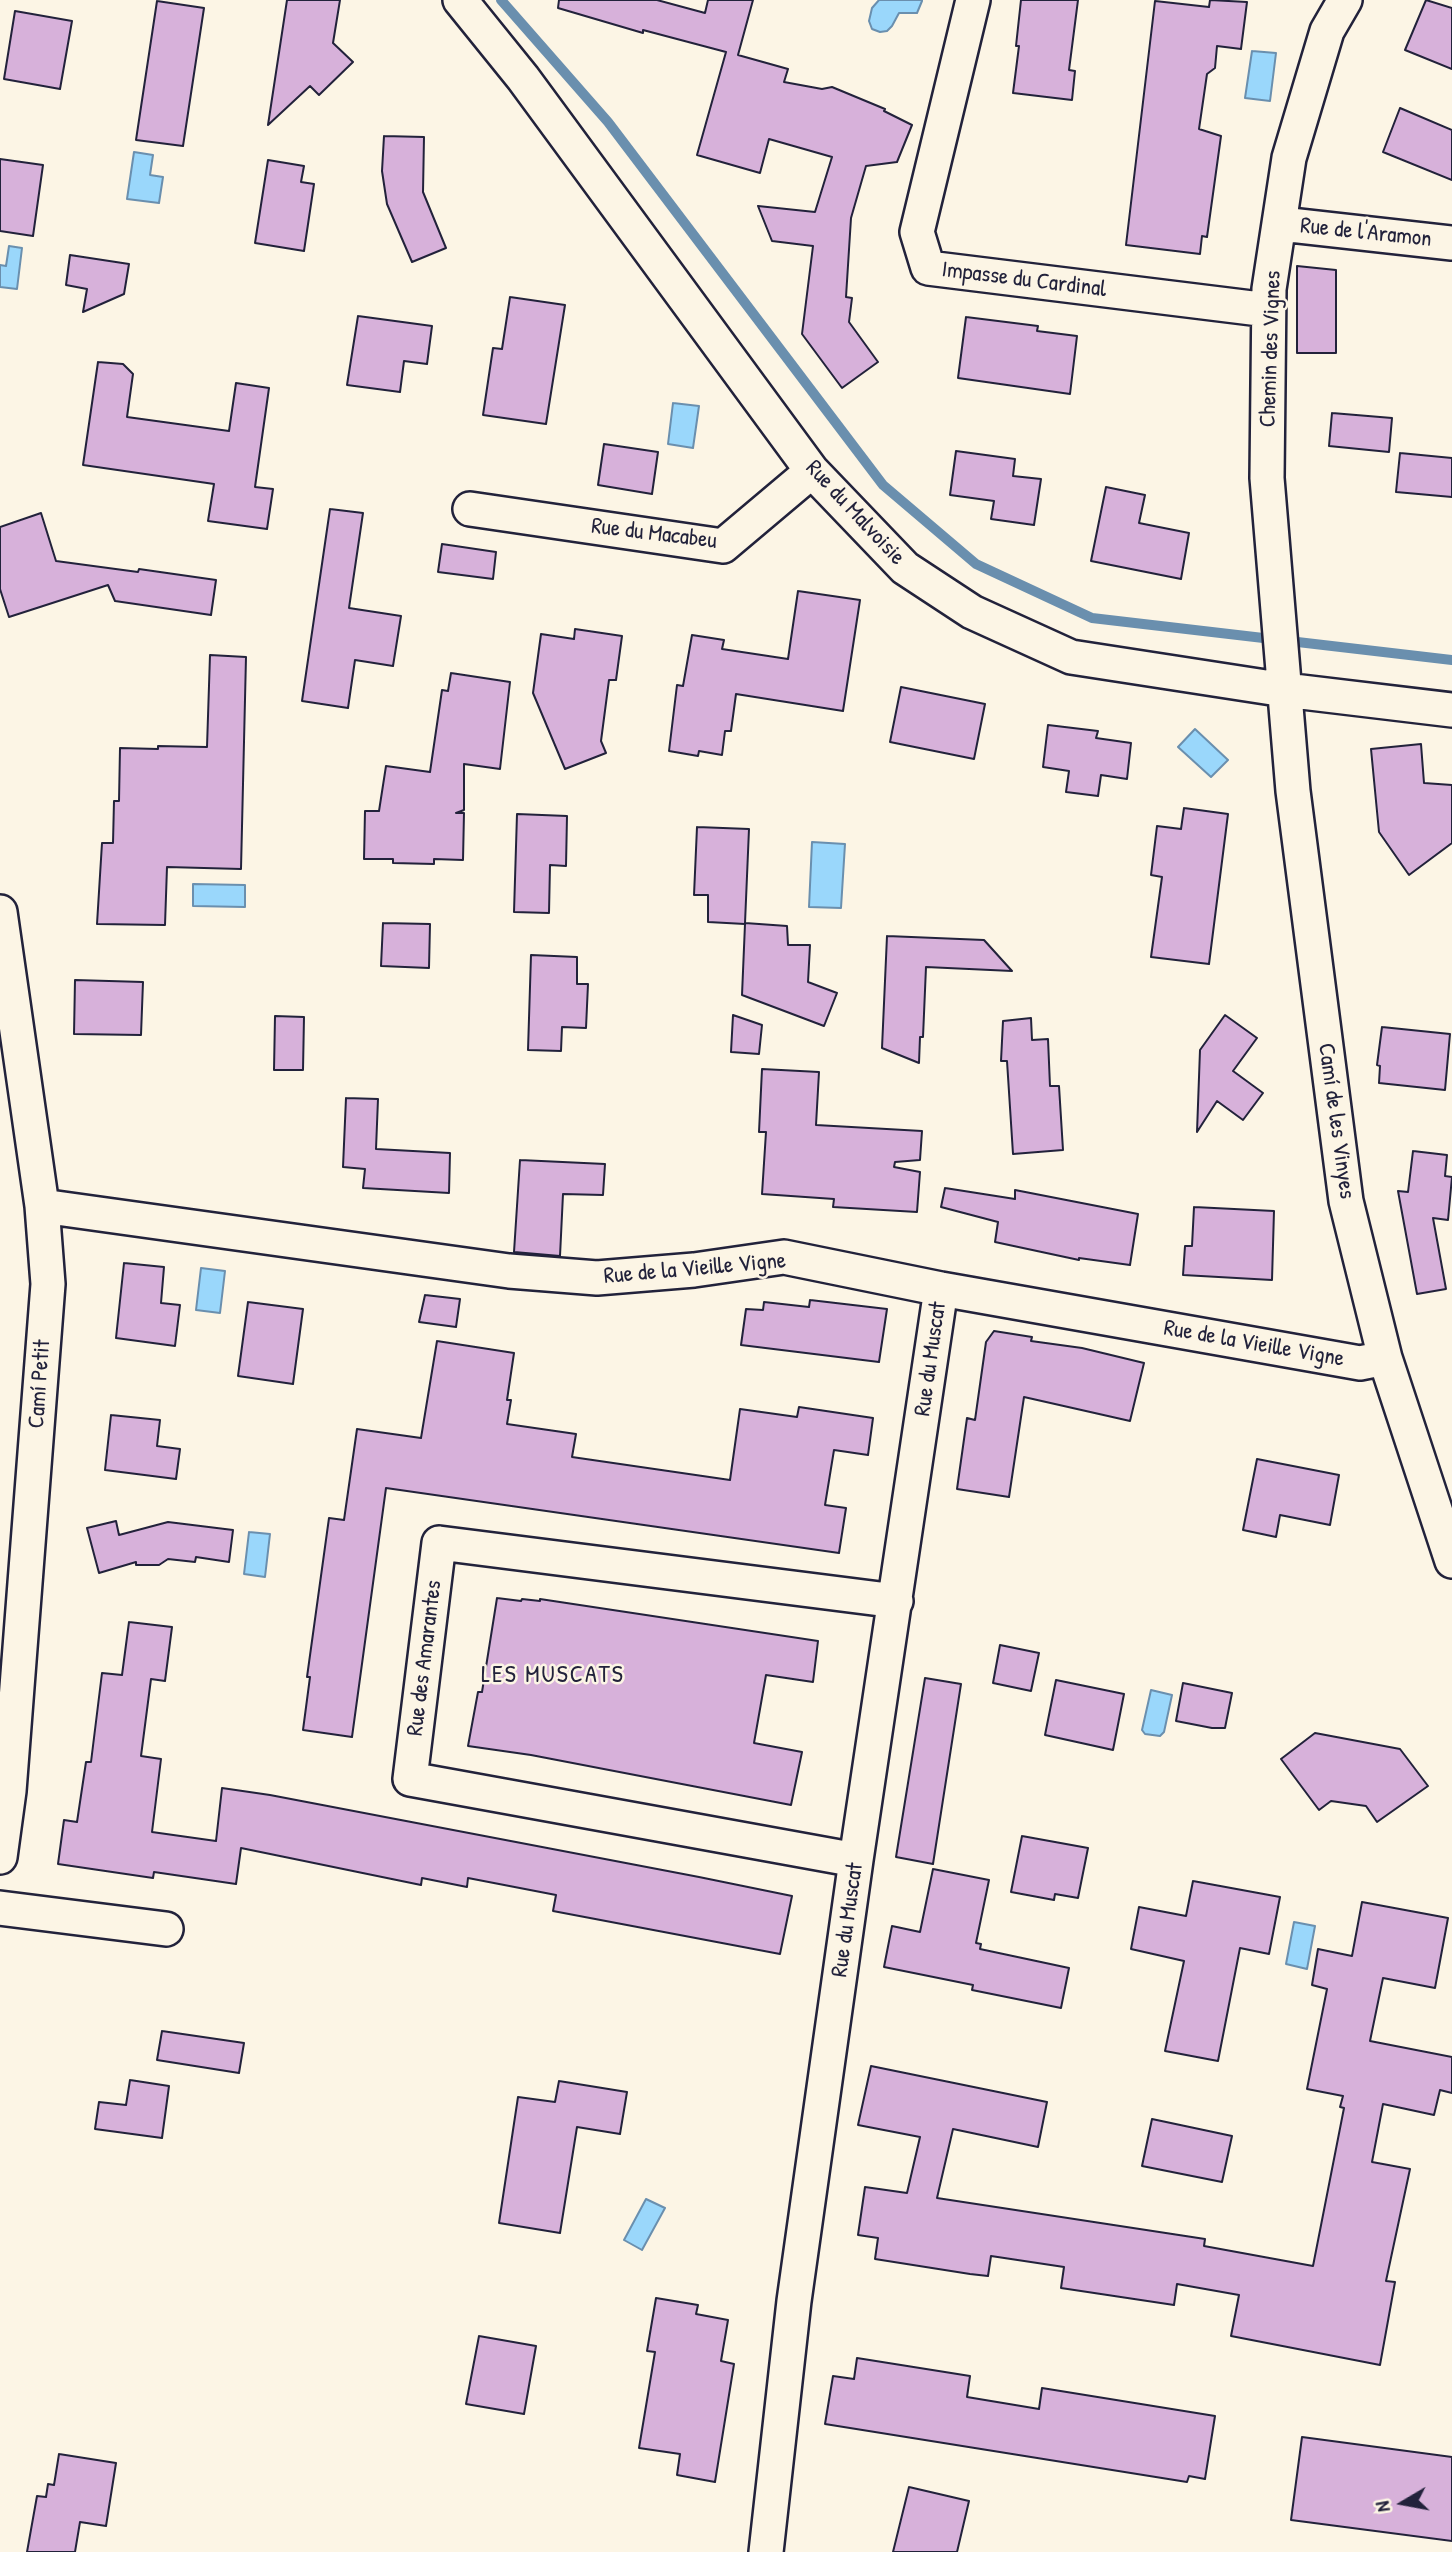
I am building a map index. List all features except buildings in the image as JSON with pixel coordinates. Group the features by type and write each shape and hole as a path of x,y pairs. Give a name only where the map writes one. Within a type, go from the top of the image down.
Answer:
{"street":[{"name":"Rue du Malvoisie","path":"460,0 523,78 812,471 905,568 972,612 1071,657 1284,679 1452,710"},
{"name":"Impasse du Cardinal","path":"974,0 917,232 929,268 1268,310"},
{"name":"Chemin des Vignes","path":"1284,679 1267,478 1269,289 1289,158 1327,31 1345,0"},
{"name":"Rue de l'Aramon","path":"1281,224 1452,243"},
{"name":"Rue du Macabeu","path":"470,509 723,546 812,471"},
{"name":"Camí de les Vinyes","path":"1284,679 1293,791 1346,1201 1385,1358 1452,1562"},
{"name":"Camí Petit","path":"0,912 42,1206 48,1284 9,1791 0,1857"},
{"name":"Rue de la Vieille Vigne","path":"42,1206 509,1271 597,1278 694,1270 783,1257 941,1289 1360,1363 1385,1358"},
{"name":"Rue du Muscat","path":"766,2552 790,2332 856,1860 941,1289"},
{"name":"Rue des Amarantes","path":"856,1860 410,1779 439,1543 896,1601"},
{"path":"0,1908 166,1928"}],"water":[{"path":"879,0 922,1 917,13 899,13 887,31 880,32 872,29 869,21 872,8"},
{"path":"1252,51 1276,53 1270,101 1245,98"},
{"path":"134,152 153,155 150,175 163,177 159,203 127,199"},
{"path":"9,246 22,248 17,289 0,287 0,265 6,266"},
{"path":"673,403 699,406 693,448 668,444"},
{"path":"1195,729 1228,760 1211,777 1178,747"},
{"path":"812,842 845,844 841,908 809,907"},
{"path":"193,884 245,885 245,907 193,906"},
{"path":"201,1268 225,1271 220,1313 196,1310"},
{"path":"249,1532 270,1534 265,1577 244,1574"},
{"path":"1151,1690 1172,1695 1164,1732 1160,1736 1145,1734 1142,1730"},
{"path":"1294,1922 1315,1926 1307,1969 1286,1964"},
{"path":"646,2199 665,2208 642,2250 624,2240"}],"waterway":[{"path":"501,0 608,122 883,485 976,564 1092,618 1452,660"}],"district":[{"name":"LES MUSCATS","path":"553,1676"}]}
